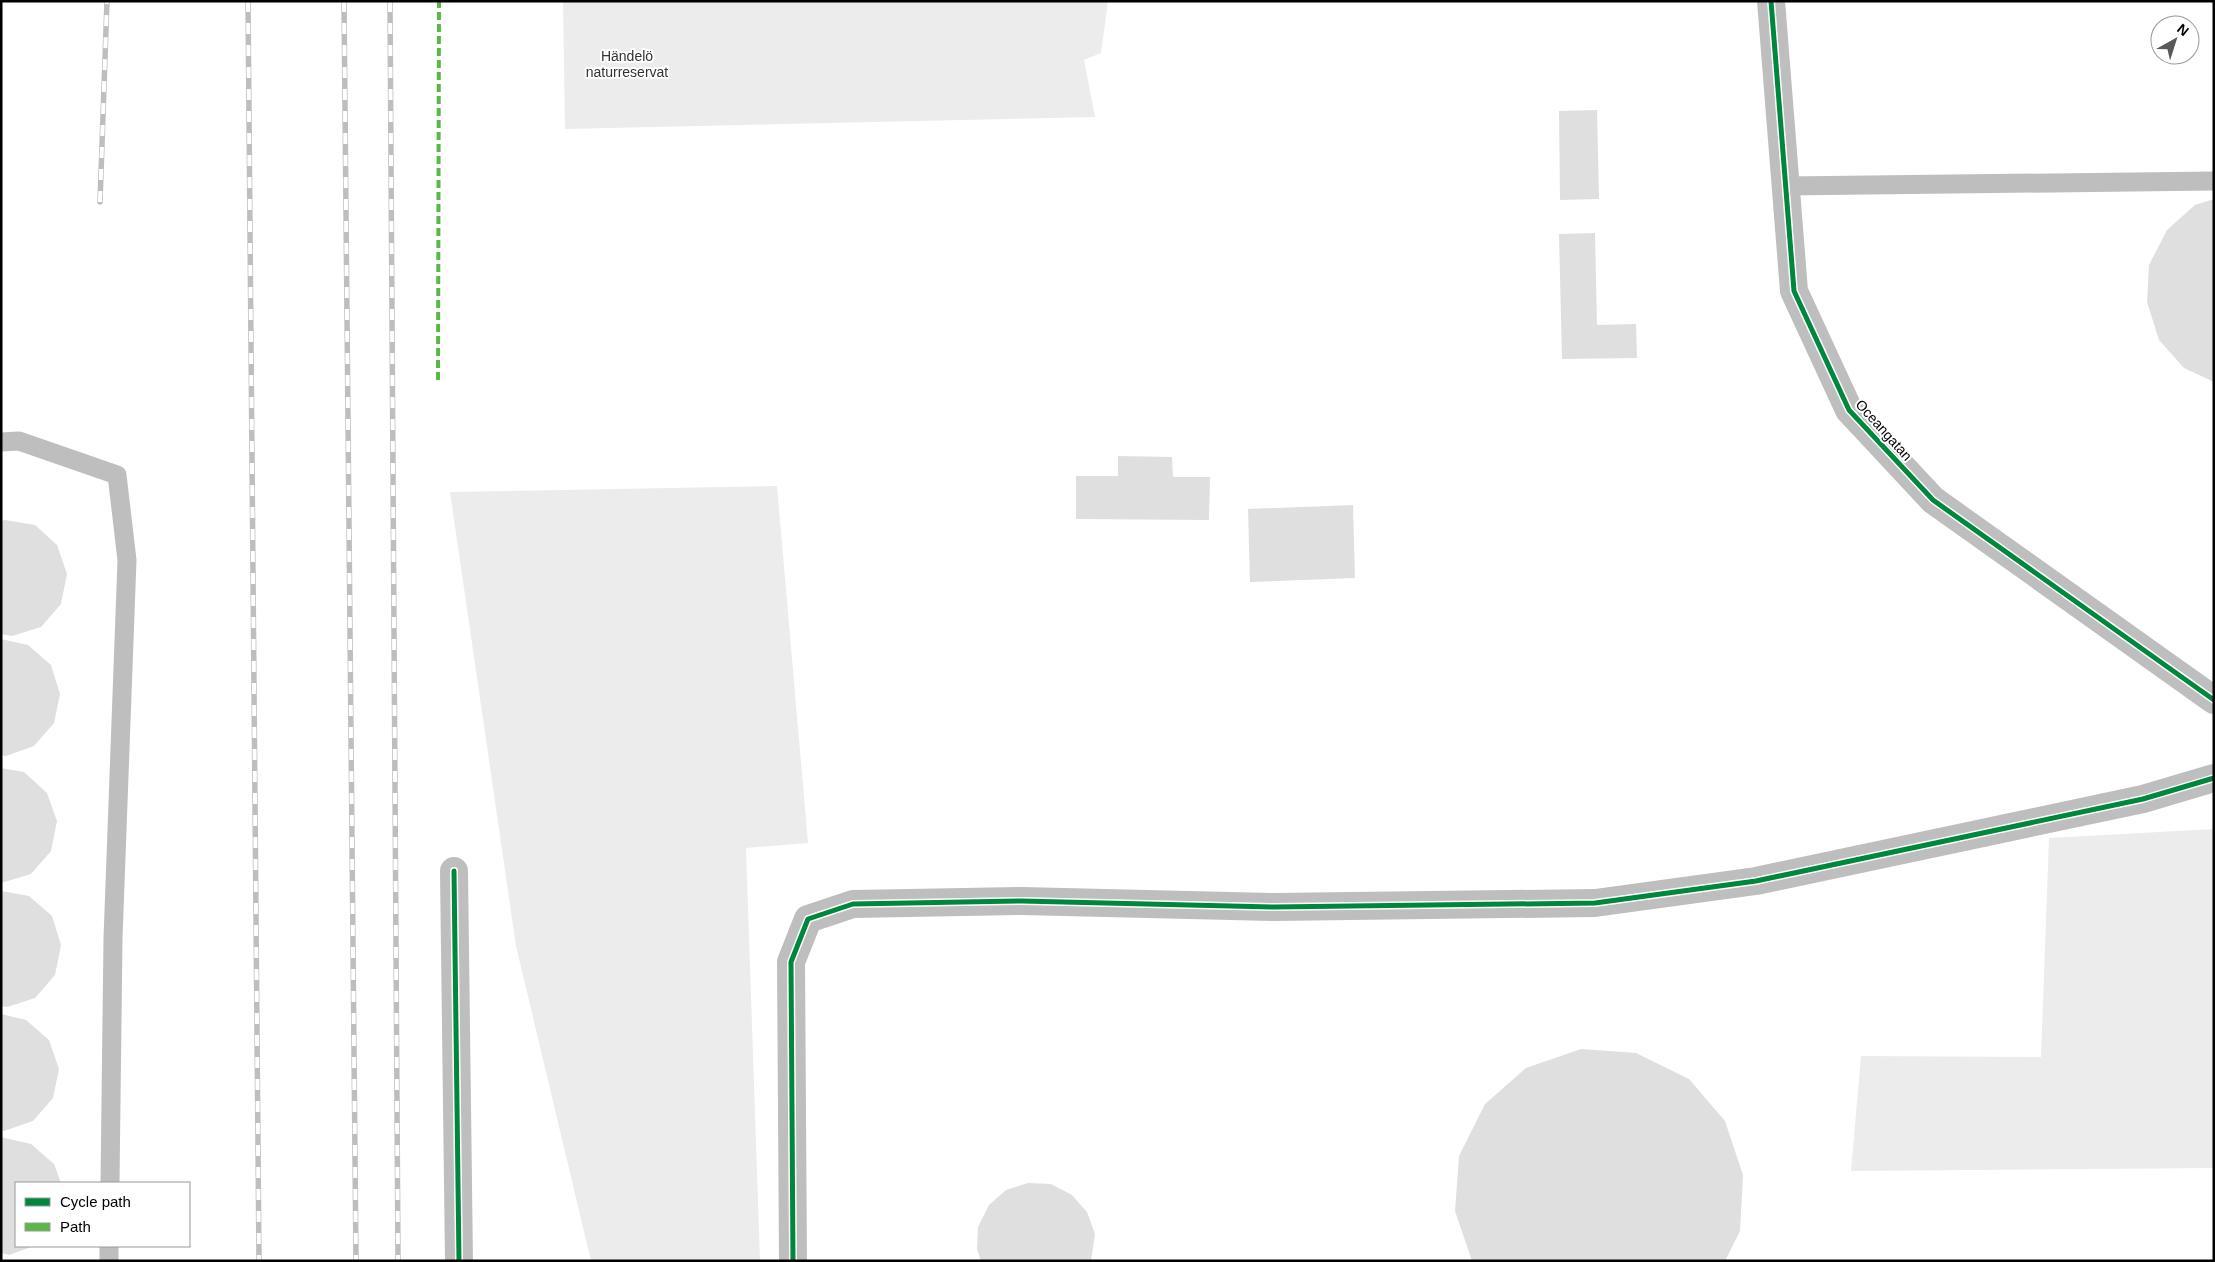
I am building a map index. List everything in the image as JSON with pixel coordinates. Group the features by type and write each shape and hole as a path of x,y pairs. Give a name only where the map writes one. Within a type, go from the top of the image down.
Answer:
{"street":[{"name":"Oceangatan","path":"1771,1 1794,291 1848,410 1933,500 2214,700"},
{"path":"793,1261 791,962 808,919 853,904 1022,900 1274,907 1595,904 1756,881 2143,799 2214,778"},
{"path":"454,871 458,1261"}],"lane":[{"path":"1786,186 2214,181"},
{"path":"1,442 19,441 117,476 127,560 113,938 110,1182"},
{"path":"109,1247 109,1261"}],"green space":[{"name":"Händelö naturreservat","path":"563,1 1108,1 1101,53 1084,60 1095,117 565,129"},
{"path":"777,486 808,843 746,848 760,1261 591,1261 516,946 450,492"},
{"path":"2214,829 2214,1168 1851,1171 1861,1056 2041,1057 2049,838"}],"building":[{"path":"1597,110 1599,199 1560,200 1559,111"},
{"path":"2214,199 2214,382 2184,368 2159,340 2147,302 2149,265 2167,230 2195,205"},
{"path":"1595,233 1597,325 1636,324 1637,358 1562,359 1559,234"},
{"path":"1118,456 1172,457 1173,477 1210,477 1209,520 1076,519 1076,476 1118,476"},
{"path":"1353,505 1355,578 1250,582 1248,509"},
{"path":"1,521 35,525 57,545 67,574 61,604 41,627 12,636 1,634"},
{"path":"1,639 28,645 51,665 60,694 54,723 34,746 6,756 1,755"},
{"path":"1,768 24,772 47,793 57,821 51,851 31,874 1,883"},
{"path":"1,891 29,896 52,916 61,945 55,975 35,998 7,1007 1,1006"},
{"path":"1,1014 26,1020 49,1040 59,1069 53,1098 33,1121 4,1131 1,1130"},
{"path":"1581,1049 1636,1053 1689,1079 1725,1121 1743,1175 1740,1231 1725,1261 1472,1261 1455,1211 1459,1156 1485,1104 1526,1068"},
{"path":"1,1137 31,1144 54,1164 61,1182 15,1182 15,1247 31,1247 9,1255 1,1253"},
{"path":"1028,1183 1051,1184 1072,1195 1087,1212 1095,1234 1091,1261 981,1261 977,1249 978,1227 989,1205 1006,1190"}],"railway":[{"path":"100,202 107,1"},
{"path":"248,1 259,1261"},
{"path":"344,1 356,1261"},
{"path":"390,1 398,1261"}],"marked path":[{"path":"438,380 439,1"}],"cycle path":[{"path":"1771,1 1794,291 1849,410 1933,500 2214,700"},
{"path":"793,1261 791,962 808,919 853,904 1022,901 1274,907 1595,903 1756,881 2143,799 2214,778"},
{"path":"454,871 459,1261"}]}
